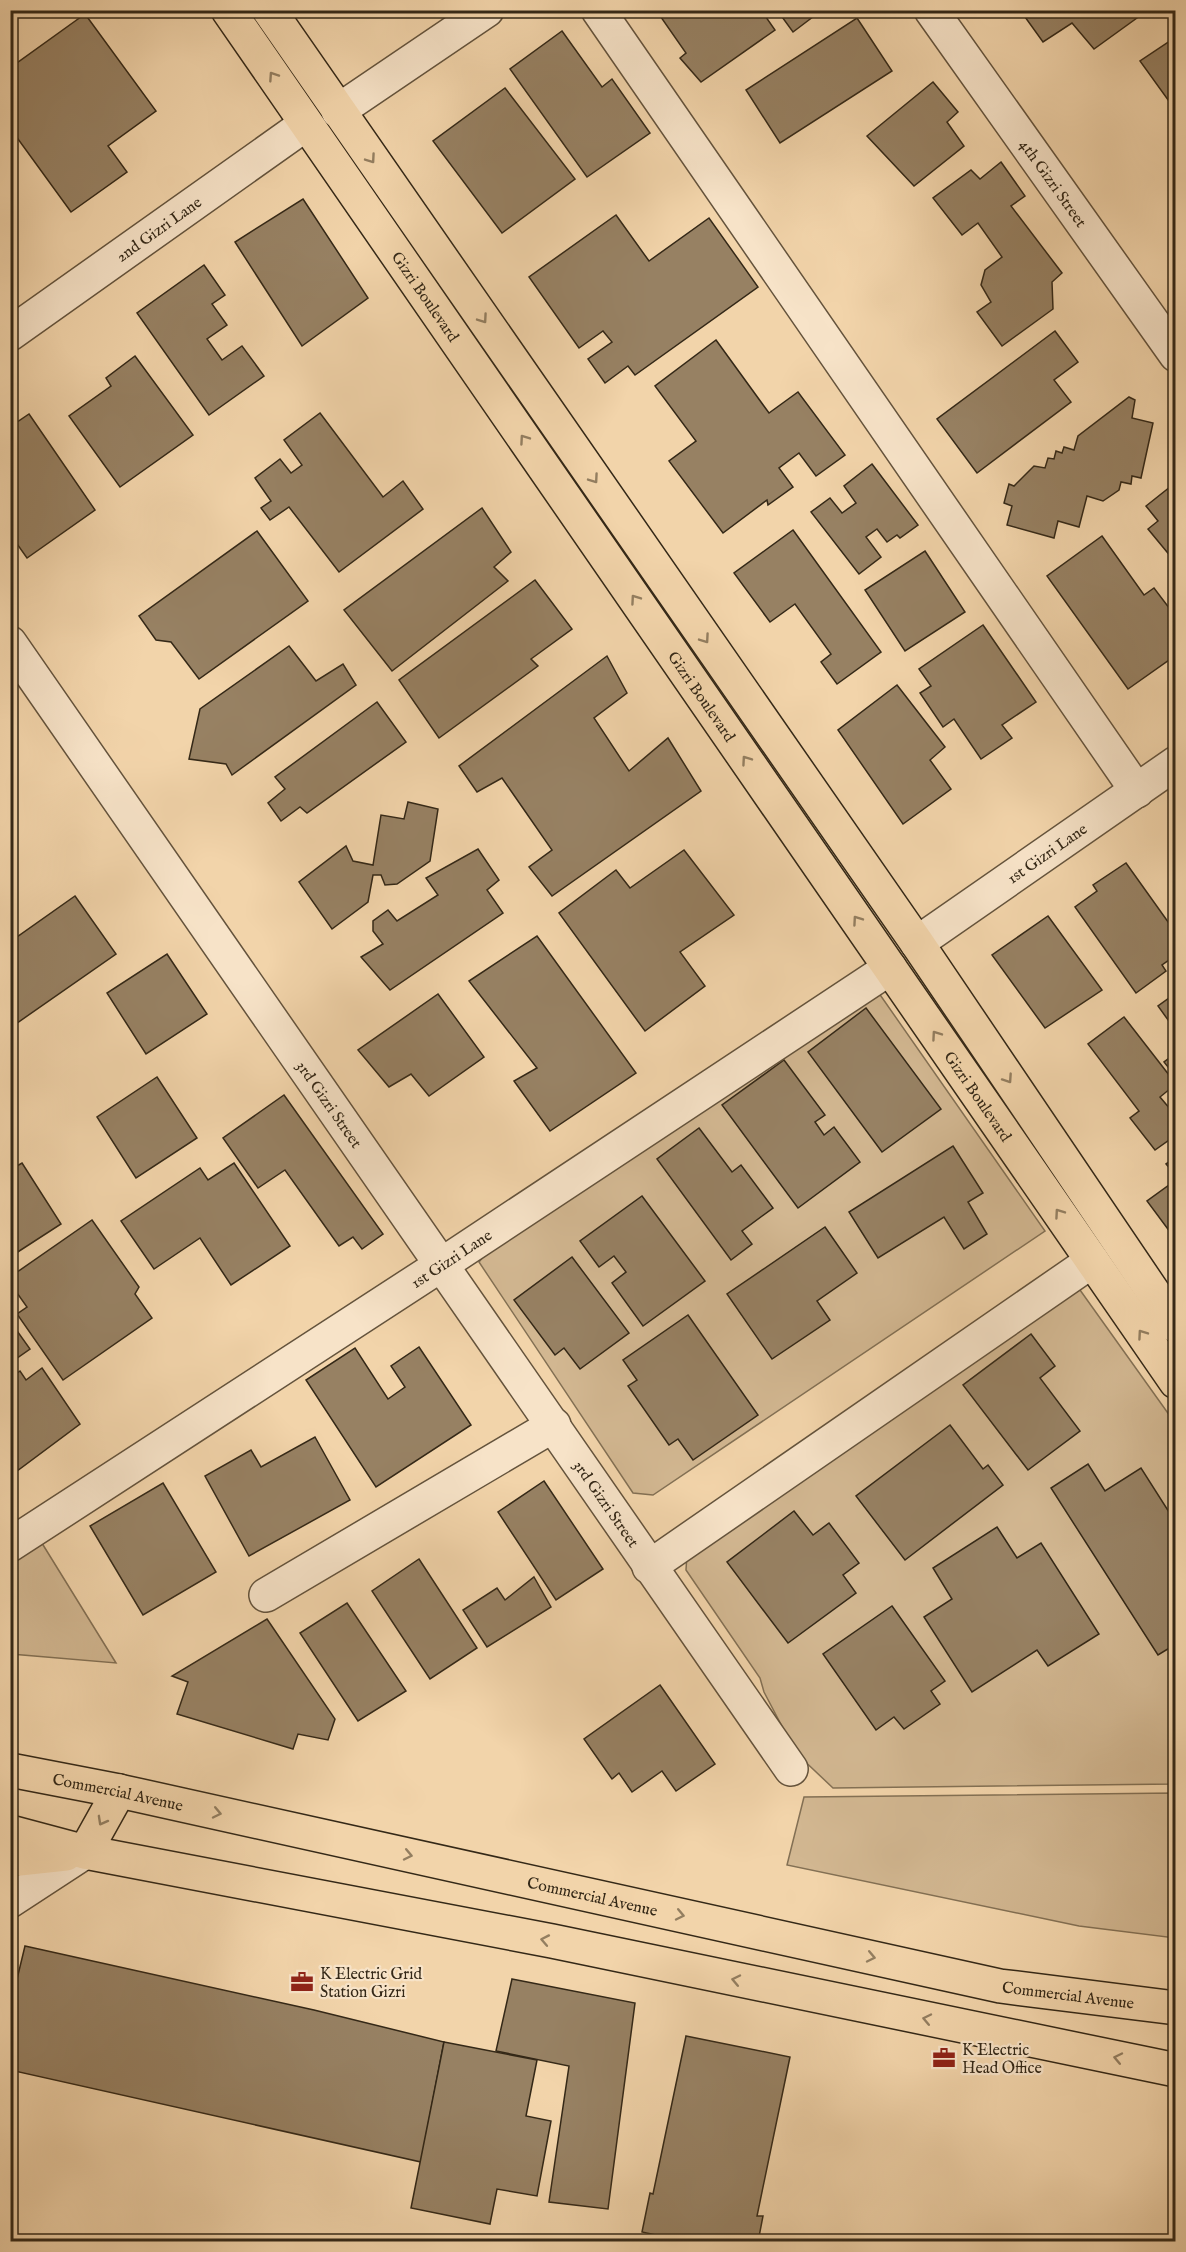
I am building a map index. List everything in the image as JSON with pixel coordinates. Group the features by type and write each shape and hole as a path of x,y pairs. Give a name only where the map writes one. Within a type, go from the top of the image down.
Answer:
{"main road":[{"name":"Gizri Boulevard","path":"228,10 1176,1382"},
{"name":"Gizri Boulevard","path":"269,10 917,943 1176,1326"},
{"name":"Commercial Avenue","path":"10,1770 119,1791 1000,1986 1176,2008"},
{"path":"86,1852 119,1791"},
{"path":"10,1832 86,1852 552,1941 1176,2070"},
{"path":"10,1860 86,1852"}],"street":[{"path":"338,111 487,10"},
{"path":"598,10 1137,791"},
{"name":"4th Gizri Street","path":"931,10 1176,355"},
{"name":"2nd Gizri Lane","path":"10,334 306,124"},
{"name":"3rd Gizri Street","path":"10,643 791,1769"},
{"name":"1st Gizri Lane","path":"917,943 1176,763"},
{"name":"1st Gizri Lane","path":"10,1545 441,1265 890,968"},
{"path":"649,1567 1092,1261"},
{"path":"266,1595 554,1425"},
{"path":"10,1901 86,1852"}],"shaded area":[{"path":"876,989 1045,1231 653,1495 633,1493 479,1262 492,1246"},
{"path":"1080,1290 1175,1423 1175,1784 833,1788 796,1753 764,1692 760,1678 686,1570 687,1554 1063,1291"},
{"path":"40,1540 116,1663 11,1654 11,1559"},
{"path":"1175,1793 1175,1938 1079,1926 787,1865 804,1797"}],"building":[{"path":"656,10 761,10 775,30 701,82 680,58 686,53"},
{"path":"777,10 822,10 793,32"},
{"path":"1020,10 1148,10 1094,49 1072,23 1043,42"},
{"path":"85,14 156,111 108,146 127,172 71,212 10,128 10,68"},
{"path":"857,18 892,71 780,143 746,90"},
{"path":"562,31 602,87 612,79 650,133 587,177 510,69"},
{"path":"1176,37 1176,111 1140,61"},
{"path":"933,82 958,112 947,122 964,146 914,186 867,136"},
{"path":"505,88 575,179 502,233 433,141"},
{"path":"1001,162 1025,196 1011,206 1062,273 1052,282 1053,309 1002,346 977,312 991,302 981,285 985,270 1002,257 978,223 962,235 933,198 971,170 980,179"},
{"path":"303,199 368,298 302,346 235,242"},
{"path":"616,215 649,261 709,218 758,287 635,375 628,366 605,383 588,359 612,342 603,331 579,348 529,277"},
{"path":"204,265 225,295 212,304 227,325 207,339 222,360 242,346 264,376 209,415 137,313"},
{"path":"1055,331 1078,362 1054,380 1071,402 977,473 937,419"},
{"path":"716,340 769,413 798,392 845,455 816,476 799,453 779,468 793,487 768,505 767,500 723,533 669,461 696,441 655,386"},
{"path":"135,356 193,435 120,487 69,416 111,386 106,378"},
{"path":"1129,397 1135,400 1132,418 1153,423 1141,478 1132,476 1131,484 1121,482 1119,490 1103,501 1087,496 1079,527 1058,521 1054,538 1007,525 1012,506 1004,503 1009,484 1014,486 1034,466 1045,468 1048,458 1054,459 1056,451 1062,453 1064,447 1074,450 1078,436"},
{"path":"320,413 383,497 403,481 423,509 339,572 289,507 270,520 261,508 271,501 255,478 280,459 291,473 302,465 284,440"},
{"path":"29,414 95,510 27,558 10,534 10,427"},
{"path":"872,464 918,525 900,538 897,535 887,542 877,529 866,537 881,557 859,574 811,512 830,498 842,513 856,503 844,486"},
{"path":"1175,483 1176,563 1148,529 1158,521 1146,506"},
{"path":"482,508 511,552 494,567 508,581 392,671 344,610"},
{"path":"793,530 881,652 837,684 821,662 831,654 795,604 770,622 734,573"},
{"path":"257,531 308,601 199,679 171,642 156,640 139,616"},
{"path":"1102,536 1144,595 1154,588 1176,617 1176,655 1128,689 1047,576"},
{"path":"925,551 965,612 905,651 865,590"},
{"path":"535,580 572,629 531,659 538,666 439,738 399,680"},
{"path":"983,625 1036,702 1002,725 1012,738 981,759 954,719 943,727 920,693 931,686 919,669"},
{"path":"289,646 316,681 343,664 356,685 232,775 226,764 189,759 200,709"},
{"path":"607,656 627,693 594,718 629,771 668,738 701,791 552,896 529,867 552,850 502,778 477,792 459,766"},
{"path":"897,685 945,747 930,760 951,789 903,824 838,730"},
{"path":"377,702 406,742 307,813 300,807 281,821 268,803 285,789 275,777"},
{"path":"408,802 438,809 430,861 397,884 385,885 381,875 373,875 368,902 332,929 299,882 346,846 353,861 373,865 381,815 404,819"},
{"path":"478,849 499,880 487,890 503,913 390,990 361,957 383,944 373,931 373,921 388,910 397,921 438,895 426,878"},
{"path":"684,850 734,915 680,952 705,986 645,1031 559,913 616,870 630,888"},
{"path":"1126,863 1176,933 1176,955 1162,965 1166,971 1136,993 1075,907 1097,891 1093,885"},
{"path":"75,896 116,954 10,1028 10,942"},
{"path":"1048,916 1102,990 1045,1028 992,955"},
{"path":"537,936 636,1073 550,1131 514,1081 537,1068 469,981"},
{"path":"167,954 207,1014 146,1054 107,993"},
{"path":"1176,993 1176,1031 1158,1006"},
{"path":"438,994 484,1057 429,1096 411,1074 389,1087 358,1050"},
{"path":"866,1008 941,1109 882,1152 808,1052"},
{"path":"1124,1017 1176,1084 1160,1097 1176,1116 1176,1135 1155,1150 1130,1118 1139,1111 1088,1044"},
{"path":"1176,1053 1176,1077 1164,1062"},
{"path":"784,1060 825,1115 815,1122 824,1135 834,1127 860,1162 798,1208 722,1105"},
{"path":"157,1077 197,1138 136,1178 97,1117"},
{"path":"284,1095 383,1234 362,1249 353,1237 339,1246 285,1170 258,1188 223,1138"},
{"path":"699,1128 732,1172 741,1165 773,1208 742,1231 752,1244 731,1260 657,1159"},
{"path":"953,1146 983,1193 968,1202 987,1234 964,1249 944,1217 878,1258 849,1212"},
{"path":"1176,1157 1176,1176 1166,1164"},
{"path":"22,1163 61,1224 10,1257 10,1170"},
{"path":"234,1163 290,1246 231,1285 200,1238 154,1269 121,1221 200,1168 208,1180"},
{"path":"1176,1180 1176,1240 1147,1201"},
{"path":"642,1196 705,1281 643,1326 612,1283 626,1272 614,1256 599,1267 580,1241"},
{"path":"92,1220 139,1287 135,1294 152,1318 63,1380 17,1314 27,1307 10,1283 10,1277"},
{"path":"825,1227 857,1273 817,1301 830,1320 772,1359 727,1294"},
{"path":"572,1257 629,1333 580,1369 564,1348 555,1355 514,1300"},
{"path":"688,1315 758,1415 693,1460 678,1439 669,1445 628,1386 637,1380 623,1360"},
{"path":"10,1321 30,1349 10,1363"},
{"path":"1031,1334 1055,1366 1040,1378 1080,1431 1028,1470 963,1385"},
{"path":"419,1347 471,1425 376,1487 306,1380 355,1348 388,1399 405,1387 391,1366"},
{"path":"42,1368 80,1424 13,1474 10,1471 10,1378 20,1371 26,1380"},
{"path":"950,1425 983,1469 988,1465 1003,1485 905,1560 856,1496"},
{"path":"315,1437 350,1500 249,1556 205,1476 251,1450 261,1467"},
{"path":"1088,1464 1105,1491 1141,1468 1176,1523 1176,1644 1158,1655 1051,1488"},
{"path":"544,1481 603,1569 556,1600 498,1512"},
{"path":"163,1483 216,1572 143,1615 90,1526"},
{"path":"794,1511 813,1535 829,1523 859,1563 843,1575 856,1593 788,1643 727,1562"},
{"path":"997,1527 1017,1558 1041,1543 1099,1634 1048,1666 1037,1650 972,1692 924,1617 952,1599 933,1568"},
{"path":"419,1559 477,1648 430,1679 372,1591"},
{"path":"534,1577 551,1607 487,1647 463,1610 497,1588 505,1600"},
{"path":"347,1603 406,1691 358,1721 300,1633"},
{"path":"892,1606 945,1681 931,1691 940,1704 904,1729 894,1717 876,1730 823,1654"},
{"path":"267,1619 335,1719 328,1740 298,1734 293,1749 177,1714 188,1682 172,1676"},
{"path":"660,1685 715,1764 676,1791 662,1771 632,1792 619,1773 612,1779 584,1739"},
{"path":"25,1946 314,2010 444,2042 421,2162 10,2070 10,2008"},
{"path":"512,1979 635,2003 608,2209 549,2202 569,2066 496,2051"},
{"path":"686,2036 790,2057 757,2216 763,2216 758,2242 688,2242 642,2232 650,2193 653,2194"},
{"path":"444,2042 537,2060 526,2116 551,2121 537,2196 497,2189 490,2224 411,2208"}],"place":[{"name":"K Electric Grid Station Gizri","path":"302,1982"},
{"name":"K Electric Head Office","path":"944,2058"}]}
